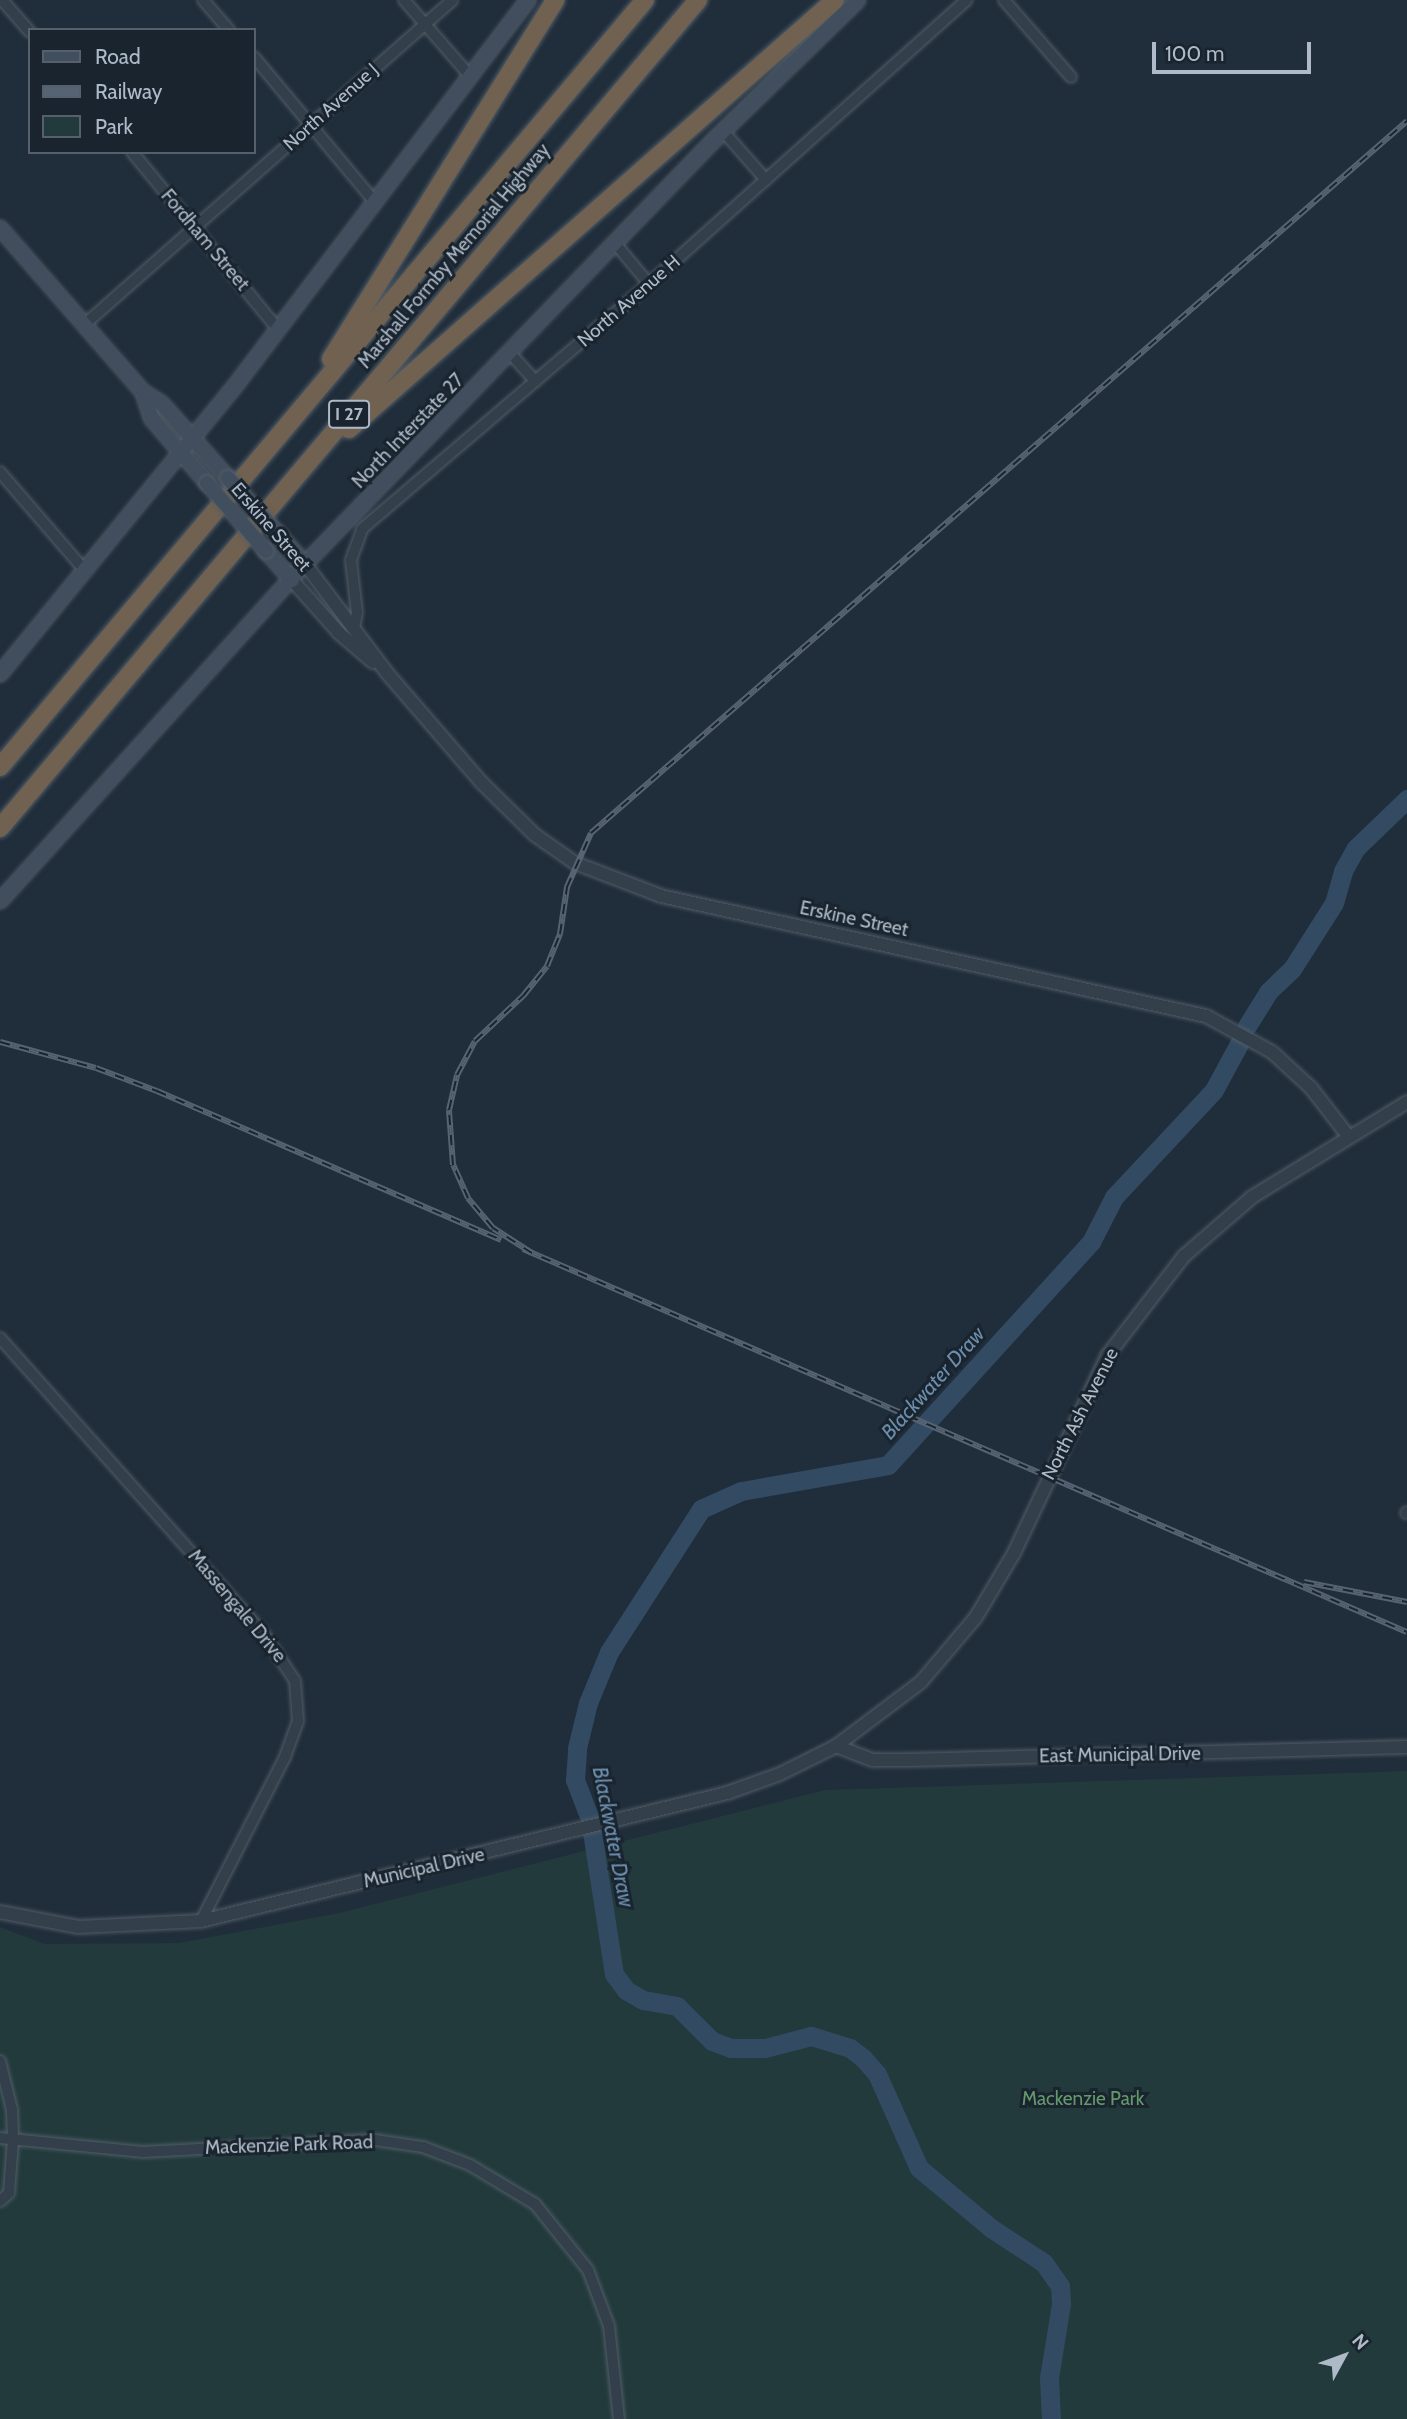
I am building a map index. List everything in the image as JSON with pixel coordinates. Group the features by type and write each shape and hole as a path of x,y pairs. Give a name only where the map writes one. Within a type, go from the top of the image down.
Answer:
{"highway":[{"path":"301,408 555,0"},
{"name":"Marshall Formby Memorial Highway","path":"0,767 645,0"},
{"name":"Marshall Formby Memorial Highway","path":"0,828 698,0"},
{"path":"276,499 379,400 835,0"}],"main road":[{"path":"0,674 194,438 528,0"},
{"name":"North Interstate 27","path":"0,901 305,565 723,131 858,0"},
{"name":"Erskine Street","path":"0,228 143,392 162,404 194,438 305,565"},
{"name":"Erskine Street","path":"143,392 152,419 292,580"}],"street":[{"path":"2,0 28,30"},
{"path":"203,0 227,28"},
{"path":"404,0 470,76"},
{"name":"North Avenue J","path":"84,325 452,0"},
{"name":"North Avenue H","path":"354,628 357,613 351,561 362,529 649,284 967,0"},
{"path":"1004,0 1070,77"},
{"path":"256,59 313,123 375,202"},
{"path":"723,131 766,180"},
{"name":"Fordham Street","path":"134,154 278,328"},
{"path":"614,243 649,284"},
{"path":"510,353 535,382"},
{"path":"0,472 86,572"},
{"name":"Erskine Street","path":"305,565 387,673 506,809 554,850 600,875 661,896 1206,1016 1272,1052 1311,1088 1349,1137"},
{"name":"Erskine Street","path":"292,580 339,633 387,673"},
{"name":"North Ash Avenue","path":"836,1746 920,1682 985,1604 1014,1553 1091,1384 1155,1289 1184,1256 1252,1197 1407,1102"},
{"name":"Massengale Drive","path":"0,1338 264,1634 285,1659 295,1681 298,1721 285,1757 201,1921"},
{"name":"East Municipal Drive","path":"836,1746 873,1760 1407,1747"},
{"name":"Municipal Drive","path":"0,1912 79,1927 201,1921 586,1829 758,1784 836,1746"},
{"path":"0,2061 10,2098 13,2140 9,2193 0,2201"},
{"name":"Mackenzie Park Road","path":"0,2138 142,2152 375,2140 424,2147 470,2165 535,2204 584,2264 609,2326 618,2419"}],"green space":[{"name":"Mackenzie Park","path":"1407,1771 1407,2419 0,2419 0,1927 45,1944 179,1943 339,1913 825,1790"}],"waterway":[{"name":"Blackwater Draw","path":"1247,1026 1268,992 1292,969 1334,903 1343,871 1356,848 1407,799"},
{"name":"Blackwater Draw","path":"1051,2419 1049,2378 1061,2304 1060,2286 1044,2263 991,2228 919,2168 877,2074 863,2058 850,2048 811,2036 765,2048 731,2048 712,2041 677,2006 643,2000 626,1990 614,1974 590,1819 575,1780 577,1748 588,1703 609,1652 701,1509 741,1491 888,1465 1091,1242 1114,1197 1214,1090 1240,1042"}],"railway":[{"path":"532,1253 493,1228 468,1198 453,1165 449,1110 457,1075 475,1041 523,996 547,966 560,934 567,887 591,833 1407,121"},
{"path":"0,1042 96,1068 157,1091 501,1240"},
{"path":"523,1249 1407,1632"},
{"path":"1304,1582 1407,1602"}]}
